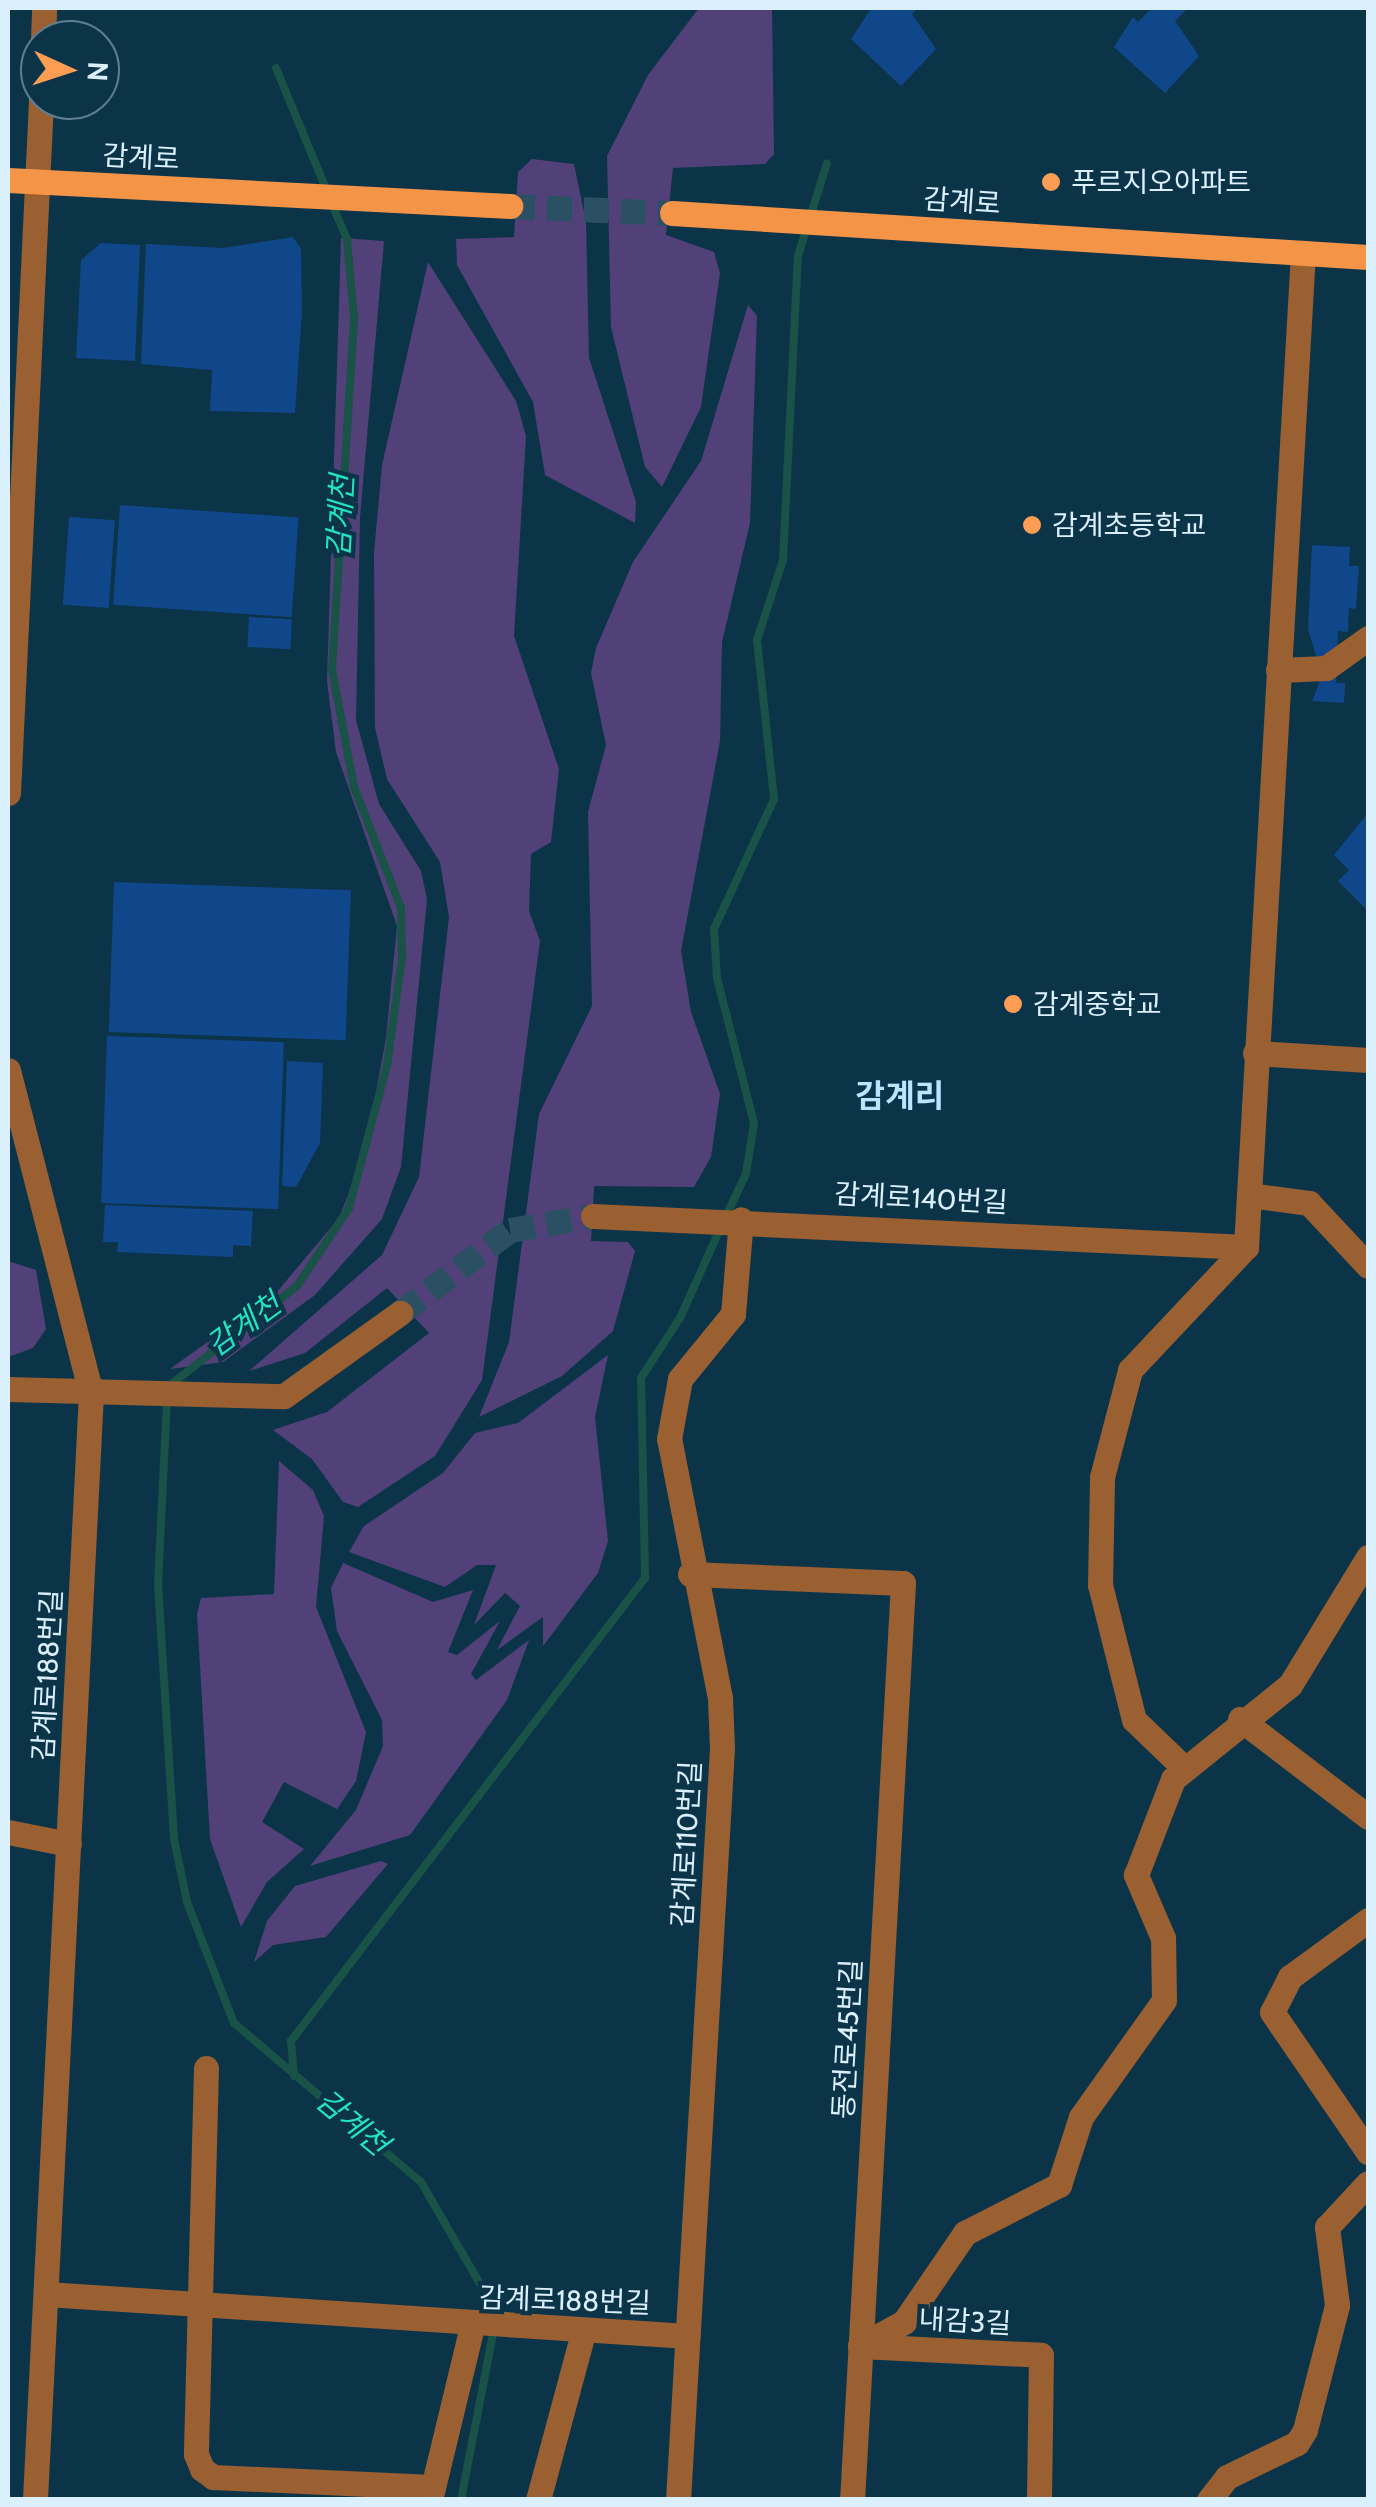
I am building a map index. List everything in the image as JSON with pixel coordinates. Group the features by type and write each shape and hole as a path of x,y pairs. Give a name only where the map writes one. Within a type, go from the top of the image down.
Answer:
{"main road":[{"name":"감계로","path":"8,180 510,206"},
{"name":"감계로","path":"672,213 1368,256"}],"street":[{"path":"8,793 16,440 40,120"},
{"path":"1182,1766 1134,1720 1100,1585 1102,1477 1130,1370 1246,1247 1303,253"},
{"path":"1278,670 1326,668 1368,638"},
{"path":"1255,1053 1368,1060"},
{"name":"감계로188번길","path":"8,1070 91,1393 34,2500"},
{"path":"1249,1194 1309,1204 1368,1266"},
{"name":"감계로140번길","path":"592,1216 777,1220 1246,1247"},
{"name":"감계로110번길","path":"678,2500 722,1748 720,1698 690,1574 669,1439 672,1398 733,1314 741,1219"},
{"path":"8,1389 241,1400 284,1396 308,1384 400,1313"},
{"path":"860,2346 904,2322 965,2233 1059,2185 1082,2118 1152,2023 1168,1972 1136,1875 1182,1766 1290,1685 1368,1558"},
{"name":"동전로45번길","path":"690,1574 902,1583 852,2500"},
{"path":"1240,1719 1368,1817"},
{"path":"8,1832 69,1844"},
{"path":"1368,1920 1290,1976 1272,2012 1368,2152"},
{"path":"206,2068 196,2454 202,2469 213,2477 432,2494 474,2326"},
{"path":"1209,2500 1227,2477 1297,2443 1305,2430 1337,2305 1326,2227 1368,2183"},
{"name":"감계로188번길","path":"46,2294 474,2326 688,2336"},
{"path":"538,2500 584,2330"},
{"name":"내감3길","path":"860,2346 1041,2355 1039,2500"}],"shaded area":[{"path":"699,8 772,8 774,154 765,164 673,168 666,235 714,252 720,273 701,407 662,487 645,467 611,327 607,156 648,75"},
{"path":"532,159 574,164 586,222 589,358 636,502 635,523 545,475 533,402 457,265 456,239 514,237 518,172"},
{"path":"341,238 384,241 360,517 356,720 379,804 421,871 427,899 401,1167 382,1219 315,1295 223,1362 170,1369 276,1293 339,1218 365,1152 386,1038 397,926 336,752 327,681"},
{"path":"428,262 516,401 526,436 514,636 559,769 551,842 531,854 529,911 540,941 482,1380 435,1456 358,1507 343,1502 312,1459 273,1430 327,1412 429,1333 387,1288 305,1353 249,1371 382,1255 419,1177 449,917 440,862 387,779 375,728 374,553 382,465"},
{"path":"748,305 757,316 750,523 722,642 720,741 681,951 691,1012 720,1094 711,1157 694,1187 594,1186 591,1241 628,1242 635,1251 613,1331 562,1376 479,1417 509,1342 539,1114 592,1006 588,812 606,745 591,673 596,648 633,562 701,461"},
{"path":"8,1261 36,1270 46,1329 33,1348 8,1357"},
{"path":"608,1355 595,1417 608,1541 598,1573 543,1646 543,1617 497,1650 520,1606 505,1593 474,1625 496,1565 477,1565 445,1587 349,1552 364,1526 443,1473 475,1433 518,1423"},
{"path":"279,1461 313,1490 324,1516 316,1607 366,1732 356,1781 337,1809 284,1782 262,1822 304,1849 267,1882 241,1927 210,1839 197,1614 201,1598 274,1594"},
{"path":"343,1563 433,1602 473,1590 448,1652 457,1655 500,1621 471,1674 476,1680 529,1640 507,1700 410,1835 310,1866 356,1810 383,1746 382,1720 337,1631 331,1588"},
{"path":"381,1861 388,1864 326,1937 273,1945 254,1962 267,1921 295,1886"}],"building":[{"path":"918,8 912,14 936,49 901,86 851,39 870,10"},
{"path":"1152,8 1188,8 1175,21 1199,56 1165,93 1114,47 1133,17 1138,22"},
{"path":"293,237 301,249 302,311 295,413 210,411 212,370 141,364 146,244 223,248"},
{"path":"101,243 140,245 135,361 76,358 81,260"},
{"path":"120,505 299,517 292,617 113,605"},
{"path":"69,517 115,520 109,608 63,605"},
{"path":"1312,545 1350,547 1349,566 1359,566 1356,609 1349,608 1348,632 1338,631 1336,683 1345,683 1344,703 1312,701 1322,676 1308,629"},
{"path":"249,617 292,619 290,649 247,647"},
{"path":"1368,813 1368,911 1338,881 1349,870 1334,855"},
{"path":"114,882 351,890 346,1040 109,1032"},
{"path":"107,1036 284,1042 278,1209 101,1203"},
{"path":"287,1061 323,1063 320,1143 296,1187 282,1186"},
{"path":"105,1205 253,1211 251,1246 233,1245 233,1257 117,1252 118,1242 103,1242"}],"waterway":[{"name":"감계천","path":"276,68 326,189"},
{"path":"726,1216 746,1174 754,1123 717,978 714,929 774,799 757,640 783,560 798,256 827,163"},
{"name":"감계천","path":"169,1386 297,1286 349,1208 387,1065 402,958 401,908 354,787 332,670 354,318 347,239 331,202"},
{"path":"294,2076 291,2041 645,1578 641,1378 680,1318 720,1229"},
{"name":"감계천","path":"167,1400 158,1584 174,1839 187,1902 234,2023 421,2182 497,2313 461,2500"}],"tunnel":[{"path":"510,206 672,213"},
{"path":"400,1313 510,1230 593,1216"}],"place":[{"name":"푸르지오아파트","path":"1051,182"},
{"name":"감계초등학교","path":"1032,525"},
{"name":"감계중학교","path":"1013,1004"}],"district":[{"name":"감계리","path":"900,1096"}]}
